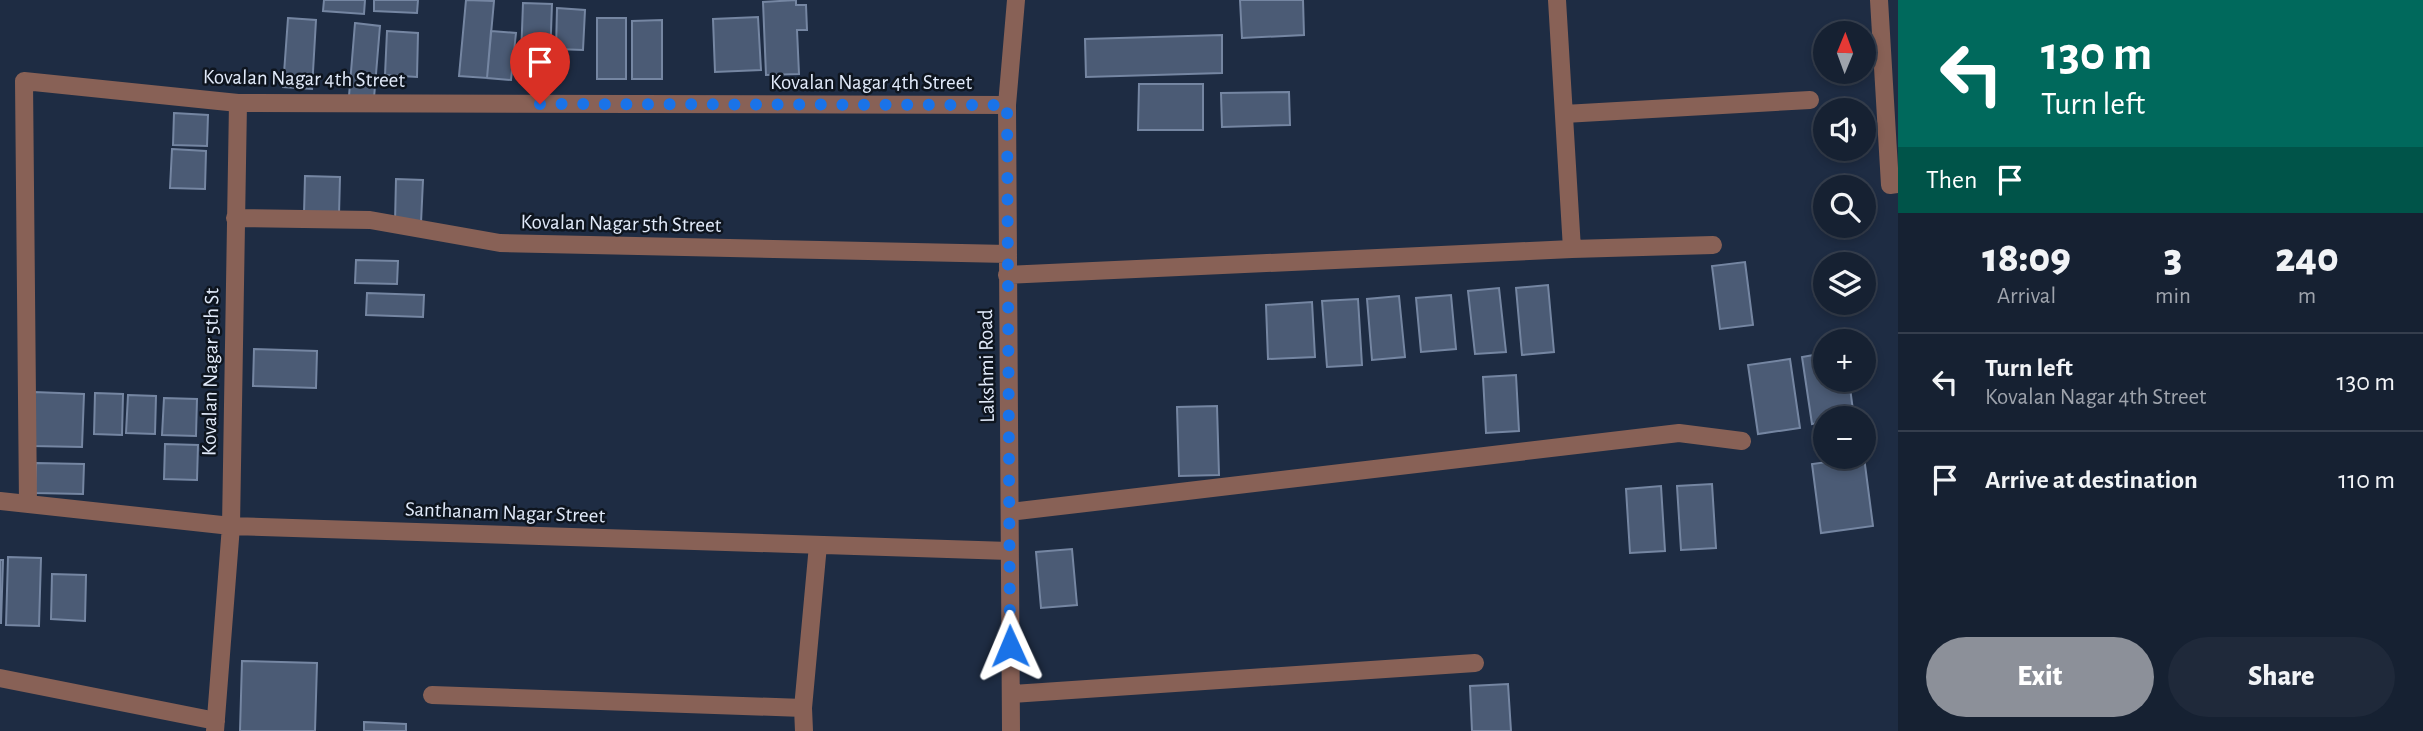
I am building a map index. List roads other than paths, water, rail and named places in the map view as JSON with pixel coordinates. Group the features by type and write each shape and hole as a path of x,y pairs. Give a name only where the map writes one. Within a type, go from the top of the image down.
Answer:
{"street":[{"name":"Lakshmi Road","path":"1011,731 1007,105 1016,0"},
{"path":"1557,0 1572,249"},
{"path":"1880,0 1891,185 1898,184"},
{"name":"Kovalan Nagar 4th Street","path":"28,504 24,81 238,103 1007,105"},
{"path":"1564,114 1810,100"},
{"name":"Kovalan Nagar 5th St","path":"216,726 231,526 238,103"},
{"name":"Kovalan Nagar 5th Street","path":"235,218 370,220 500,243 1008,254"},
{"path":"1007,275 1713,245"},
{"path":"1010,512 1679,433 1742,441"},
{"name":"Santhanam Nagar Street","path":"0,501 231,526 1009,551"},
{"path":"804,731 803,708 818,545"},
{"path":"1011,694 1475,663"},
{"path":"0,678 216,726"},
{"path":"432,695 803,708"}]}
